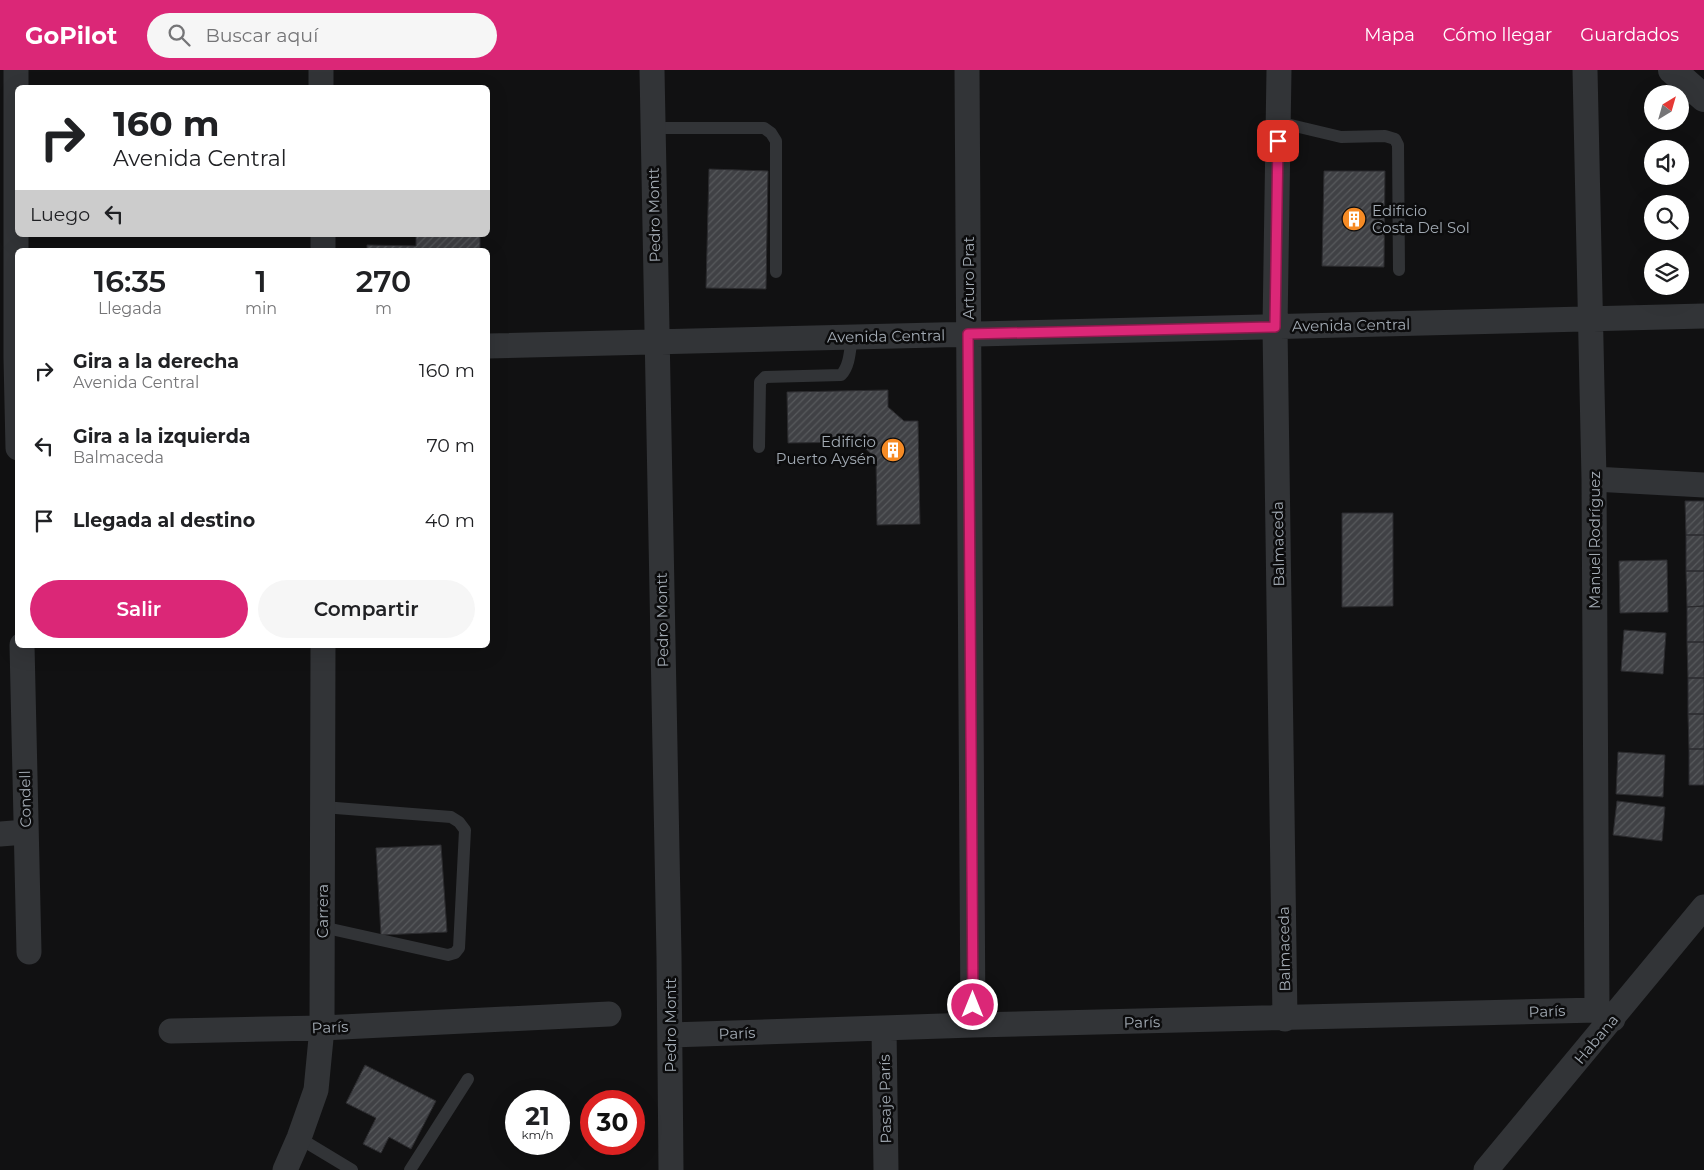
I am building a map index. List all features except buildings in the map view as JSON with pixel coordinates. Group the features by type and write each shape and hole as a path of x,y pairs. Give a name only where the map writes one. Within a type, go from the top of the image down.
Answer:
{"street":[{"path":"16,70 16,85"},
{"path":"321,70 321,85"},
{"name":"Pedro Montt","path":"652,70 670,1035 670,1170"},
{"name":"Arturo Prat","path":"967,70 973,1025"},
{"name":"Balmaceda","path":"1279,70 1275,327 1285,1018"},
{"name":"Manuel Rodríguez","path":"1584,70 1605,1014"},
{"path":"1672,70 1704,98"},
{"path":"15,128 11,358 15,409"},
{"name":"Avenida Central","path":"490,346 1704,316"},
{"path":"1594,480 1704,484"},
{"name":"Condell","path":"22,648 29,952"},
{"name":"Carrera","path":"285,1170 316,1090 322,1028 323,648"},
{"path":"0,834 26,832"},
{"name":"Habana","path":"1491,1168 1605,1014 1703,911"},
{"name":"París","path":"171,1031 322,1028 609,1014"},
{"name":"París","path":"670,1035 973,1025 1285,1018 1605,1014"},
{"name":"Pasaje París","path":"884,1028 886,1170"}],"lane":[{"path":"1278,122 1341,137 1385,136 1395,139 1398,146 1399,270"},
{"path":"653,128 764,128 771,133 776,141 776,272"},
{"path":"759,447 760,382 762,378 841,375 845,371 849,358 852,336"},
{"path":"322,927 448,955 455,953 459,948 466,830 451,817 323,807"},
{"path":"410,1170 468,1079"},
{"path":"299,1138 352,1170"}],"place":[{"name":"Edificio Costa Del Sol","path":"1354,219"},
{"name":"Edificio Puerto Aysén","path":"893,450"}],"route":[{"path":"973,1005 968,334 1275,327 1278,141"}]}
